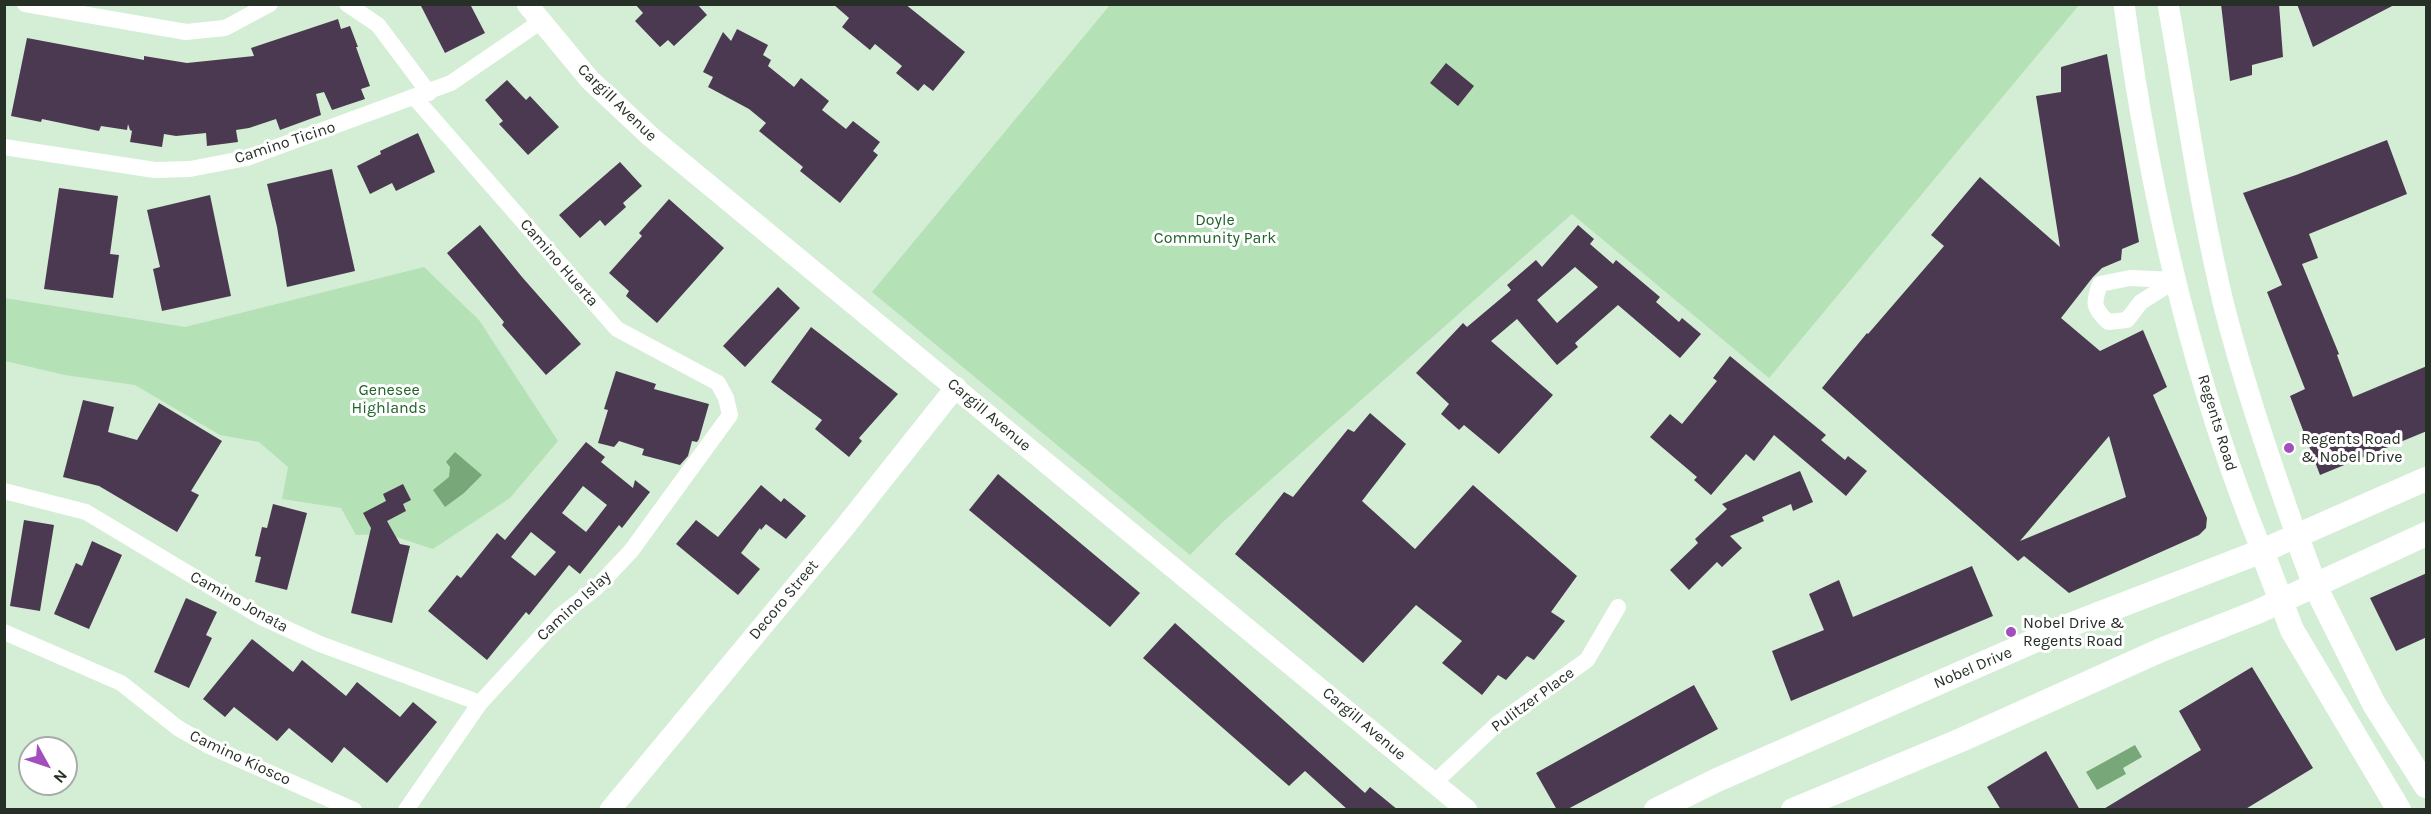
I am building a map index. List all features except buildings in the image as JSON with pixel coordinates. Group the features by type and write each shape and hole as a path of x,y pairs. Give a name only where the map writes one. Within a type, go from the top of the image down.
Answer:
{"main road":[{"name":"Nobel Drive","path":"1656,810 1717,780 2064,628 2297,537 2427,479"},
{"path":"1793,810 1961,740 2161,650 2281,602 2427,534"},
{"path":"2297,537 2315,586 2374,704 2427,786"},
{"name":"Regents Road","path":"2262,551 2292,630 2399,810"}],"street":[{"path":"25,4 186,32 225,28 270,4"},
{"name":"Camino Huerta","path":"347,4 378,25 422,96 617,329 717,383 726,398"},
{"name":"Cargill Avenue","path":"527,4 590,80 651,137 1467,810"},
{"name":"Regents Road","path":"2124,4 2137,99 2184,315 2227,461 2262,551"},
{"path":"2168,4 2199,181 2224,304 2258,428 2297,537"},
{"name":"Camino Ticino","path":"4,147 155,170 190,169 247,158 422,96 451,83 540,22"},
{"name":"Decoro Street","path":"610,810 844,528 956,387"},
{"name":"Camino Islay","path":"406,810 480,703 560,616 596,588 631,551 730,415 726,398"},
{"name":"Camino Jonata","path":"4,490 86,512 261,617 320,644 480,703"},
{"name":"Pulitzer Place","path":"1434,783 1497,724 1587,660 1618,607"},
{"name":"Camino Kiosco","path":"4,632 121,683 177,729 209,746 354,810"}],"green space":[{"name":"Doyle Community Park","path":"1110,5 2079,5 1769,378 1572,214 1224,521 1190,555 872,292"},
{"name":"Genesee Highlands","path":"424,267 479,320 558,441 510,498 433,549 387,534 356,535 341,508 282,499 288,467 259,442 220,435 135,385 65,375 5,361 4,298 185,327"}],"shaded area":[{"path":"455,452 482,475 464,493 445,507 433,490 449,477 450,467 446,462"},
{"path":"2135,745 2142,757 2123,768 2126,774 2097,790 2086,772"}],"place":[{"name":"Regents Road & Nobel Drive","path":"2289,448"},
{"name":"Nobel Drive & Regents Road","path":"2011,632"}]}
